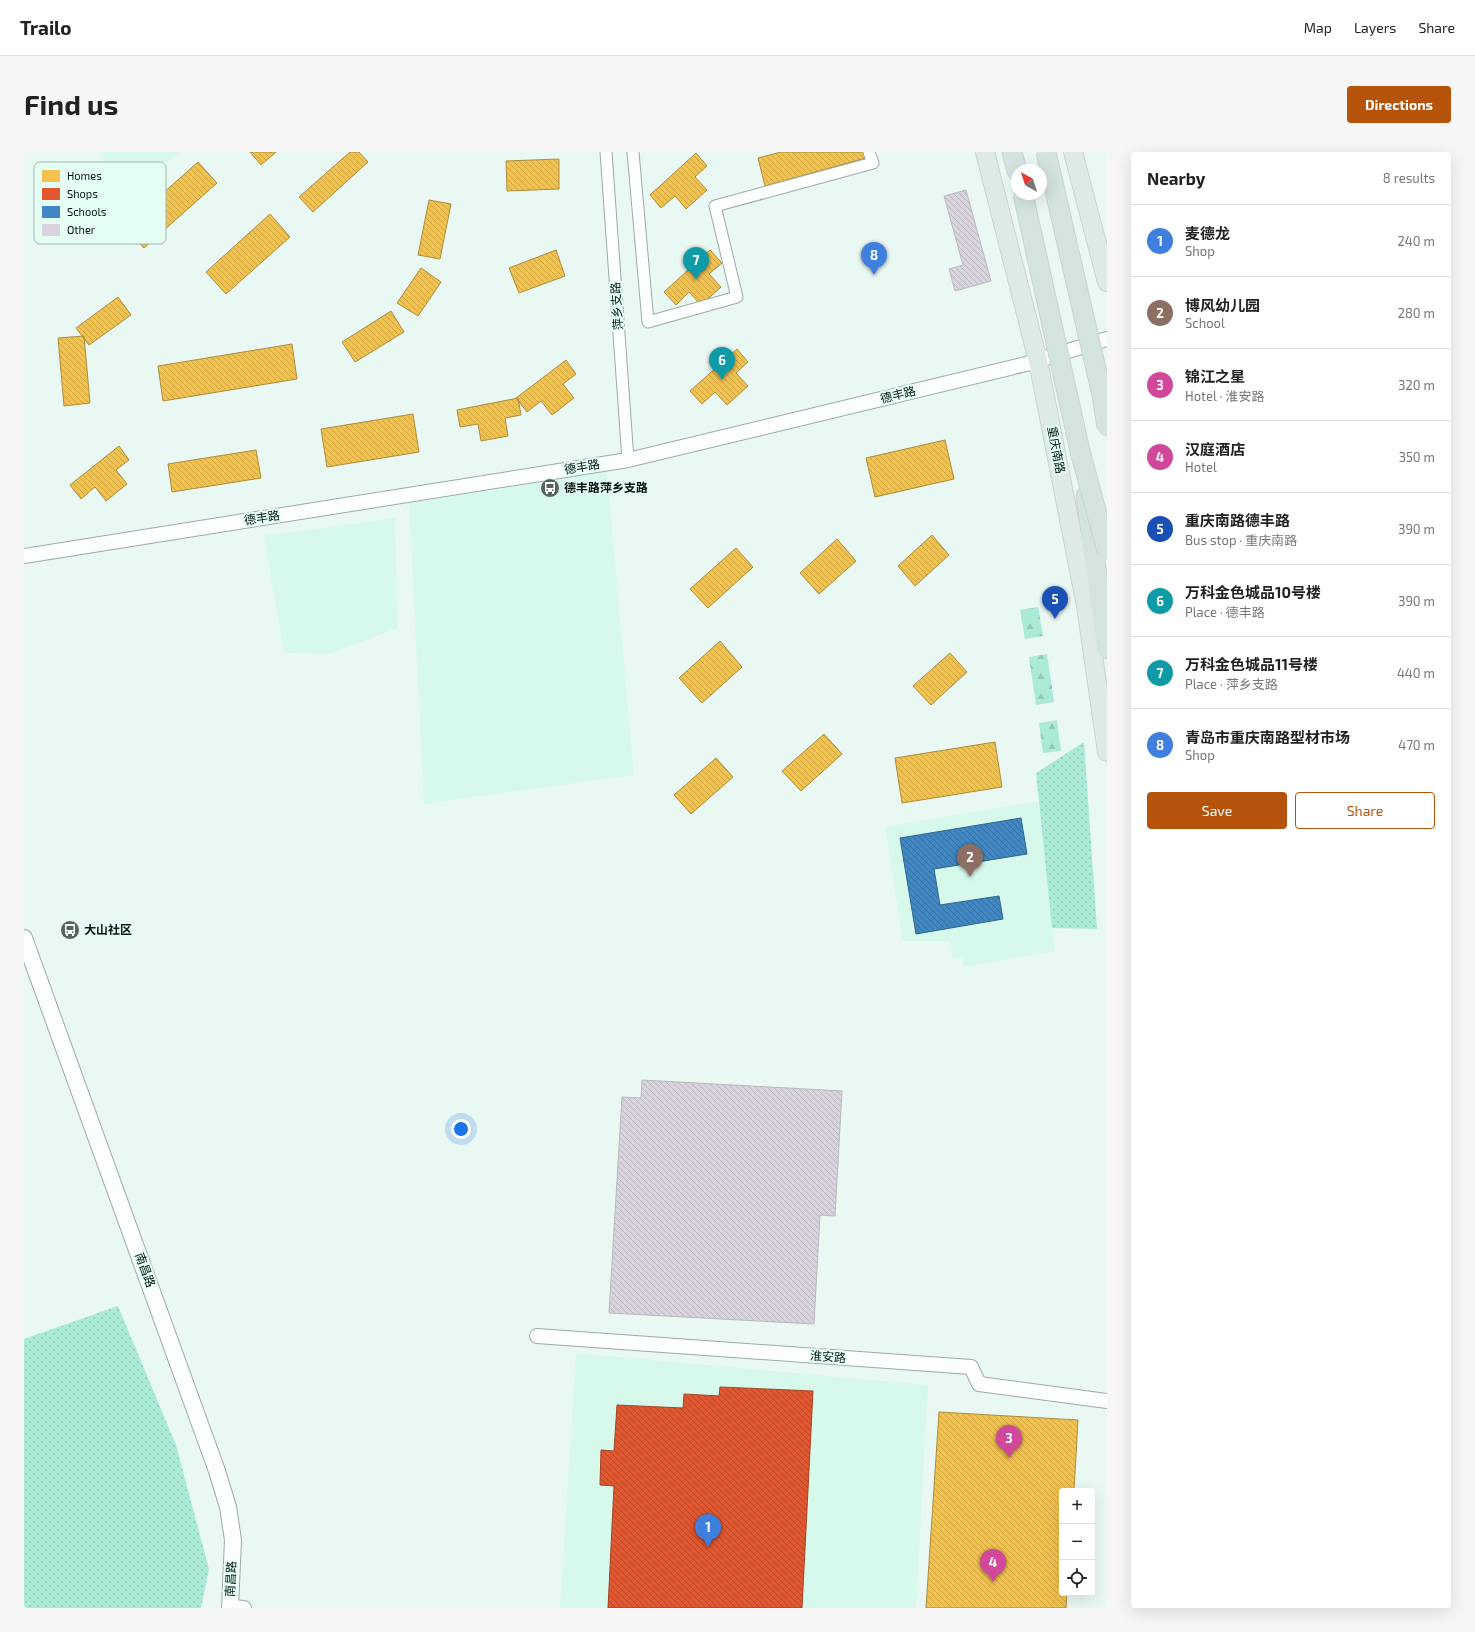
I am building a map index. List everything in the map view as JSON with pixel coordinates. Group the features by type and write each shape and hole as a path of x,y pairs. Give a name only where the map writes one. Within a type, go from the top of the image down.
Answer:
{"highway":[{"path":"1012,152 1015,164"},
{"path":"1046,152 1104,402 1107,427"},
{"path":"1024,200 1080,451 1107,551"},
{"path":"1080,451 1100,609 1107,649"}],"main road":[{"name":"重庆南路","path":"985,152 1038,361 1086,606 1107,752"},
{"path":"1073,152 1107,282"},
{"name":"南昌路","path":"24,938 28,958 217,1471 228,1507 233,1540 235,1608"}],"street":[{"name":"萍乡支路","path":"606,152 628,460"},
{"path":"633,152 648,322 737,297 715,206 873,163 869,152"},
{"name":"德丰路","path":"24,556 628,460 1038,361 1107,339"},
{"name":"淮安路","path":"537,1336 971,1367 979,1384 1107,1401"}],"shaded area":[{"path":"103,152 179,152 166,163 105,162"},
{"path":"607,472 634,775 424,804 409,503"},
{"path":"395,518 398,628 329,654 284,653 264,536"},
{"path":"1038,801 1055,951 964,967 962,958 952,958 950,941 903,941 885,827"},
{"path":"576,1353 928,1385 916,1608 560,1608"}],"green space":[{"path":"1038,607 1043,636 1025,639 1020,610"},
{"path":"1047,654 1054,702 1036,705 1029,657"},
{"path":"1057,720 1061,751 1043,753 1039,723"},
{"path":"1084,742 1097,929 1052,928 1036,773"},
{"path":"118,1306 176,1445 209,1569 201,1608 24,1608 24,1339"}],"building: Homes":[{"path":"250,152 276,152 261,165"},
{"path":"350,152 359,152 368,162 313,212 299,197"},
{"path":"781,152 865,152 866,158 765,186 758,158"},
{"path":"696,153 707,166 695,177 707,190 686,209 675,196 661,208 650,195"},
{"path":"559,159 559,189 507,191 506,161"},
{"path":"198,162 217,183 166,228 166,190"},
{"path":"429,200 451,204 440,259 418,255"},
{"path":"270,214 290,237 226,294 206,272"},
{"path":"140,244 148,244 144,248"},
{"path":"556,250 565,276 519,293 509,268"},
{"path":"710,250 722,263 709,274 721,287 701,305 689,292 676,305 664,292"},
{"path":"421,268 441,282 418,316 397,303"},
{"path":"118,297 131,315 89,345 76,328"},
{"path":"391,311 404,332 355,362 342,342"},
{"path":"84,336 90,403 64,406 58,338"},
{"path":"292,344 297,379 163,401 158,366"},
{"path":"737,349 748,362 736,373 748,386 727,405 715,392 702,404 690,391"},
{"path":"566,360 576,374 563,384 574,398 552,415 541,401 527,412 516,398"},
{"path":"518,398 521,415 505,418 508,436 481,441 478,424 460,427 457,410"},
{"path":"413,414 419,452 327,467 321,429"},
{"path":"945,440 954,479 875,497 866,458"},
{"path":"119,446 129,460 116,470 127,484 106,501 95,487 81,499 70,485"},
{"path":"256,450 261,478 172,492 168,464"},
{"path":"932,535 949,555 915,586 898,566"},
{"path":"837,539 856,561 819,594 800,573"},
{"path":"736,548 753,567 708,608 690,589"},
{"path":"720,641 742,667 702,703 679,678"},
{"path":"950,653 967,672 931,705 913,686"},
{"path":"824,734 842,754 801,791 782,771"},
{"path":"995,742 1002,787 902,803 895,758"},
{"path":"716,758 733,777 691,814 674,795"},
{"path":"939,1412 1078,1420 1074,1488 1059,1488 1059,1596 1067,1596 1066,1608 926,1608"}],"building: Shops":[{"path":"720,1387 813,1391 802,1608 608,1608 614,1486 600,1485 601,1450 614,1451 617,1405 683,1408 684,1394 719,1396"}],"building: Schools":[{"path":"1021,818 1027,854 934,869 940,905 999,896 1003,919 916,934 900,838"}],"building: Other":[{"path":"966,190 991,281 955,291 949,269 963,265 944,196"},
{"path":"642,1080 842,1091 835,1216 820,1215 814,1324 609,1313 622,1097 641,1098"}],"place":[{"name":"青岛市重庆南路型材市场","path":"874,275"},
{"name":"万科金色城品11号楼","path":"696,280"},
{"name":"万科金色城品10号楼","path":"722,380"},
{"name":"德丰路萍乡支路","path":"550,488"},
{"name":"重庆南路德丰路","path":"1055,619"},
{"name":"博风幼儿园","path":"970,877"},
{"name":"大山社区","path":"70,930"},
{"name":"锦江之星","path":"1009,1458"},
{"name":"麦德龙","path":"708,1547"},
{"name":"汉庭酒店","path":"993,1582"}]}
